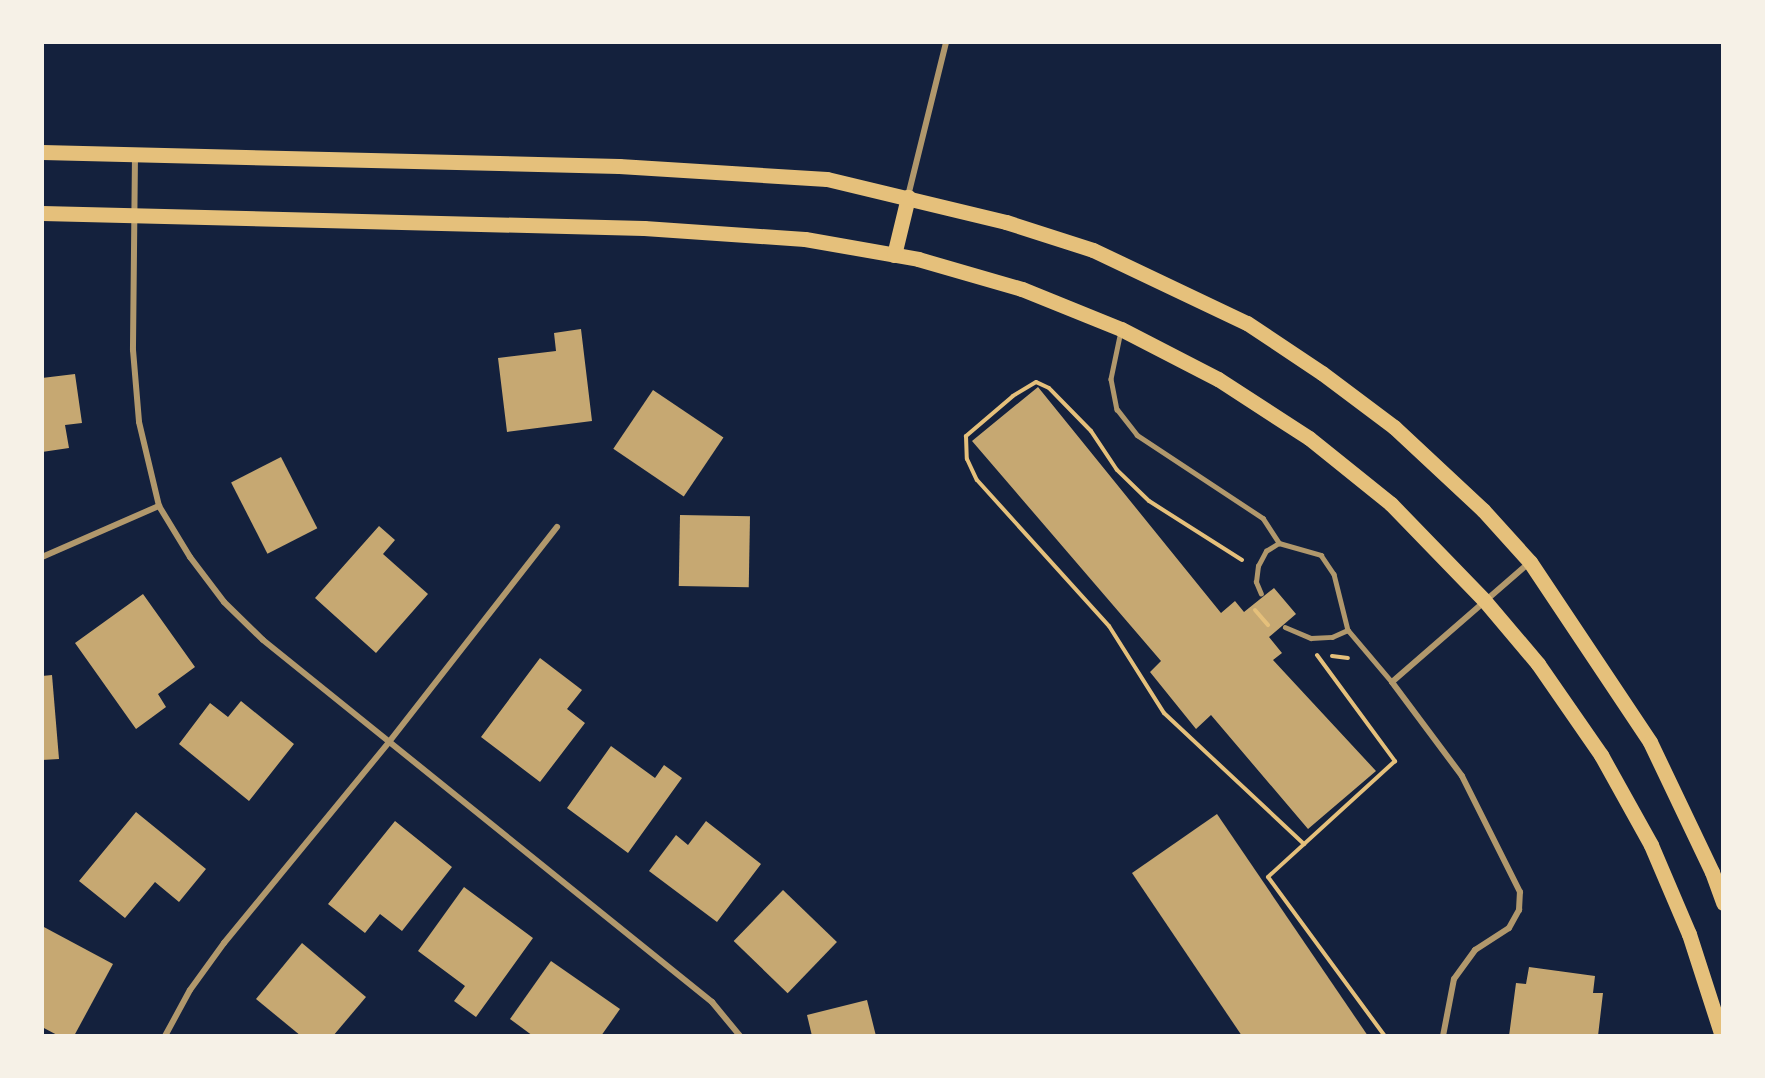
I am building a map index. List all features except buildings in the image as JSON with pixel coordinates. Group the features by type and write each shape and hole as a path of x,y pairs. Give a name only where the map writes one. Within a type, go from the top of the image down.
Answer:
{"main road":[{"path":"42,152 721,171 827,179 908,196 1093,250 1247,323 1394,427 1483,510 1530,562 1650,742 1712,872 1723,903"},
{"path":"894,255 908,196"},
{"path":"42,213 644,228 805,239 894,255 1022,289 1121,329 1218,379 1309,438 1391,504 1484,600 1538,664 1601,755 1651,845 1689,934 1722,1036"}],"street":[{"path":"908,196 946,42"},
{"path":"135,155 133,350 140,422 159,506 190,557 224,602 263,640 712,1002 740,1036"},
{"path":"42,557 159,506"},
{"path":"165,1036 190,990 224,943 389,742 556,527"},
{"path":"1443,1036 1454,979 1475,950 1509,928 1519,910 1520,892 1462,776 1392,682 1530,562"}],"lane":[{"path":"1121,329 1111,379 1117,409 1137,435 1263,518 1279,543 1321,555 1334,574 1348,630 1392,682"},
{"path":"1261,594 1256,582 1258,566 1266,551 1279,543"},
{"path":"1285,627 1311,638 1332,637 1348,630"}],"path":[{"path":"1242,557 1149,501 1117,470 1091,431 1049,387 1036,382 966,436 967,459 977,480 1109,626 1164,713 1304,844"},
{"path":"1317,654 1395,761 1268,877 1384,1036"}]}
